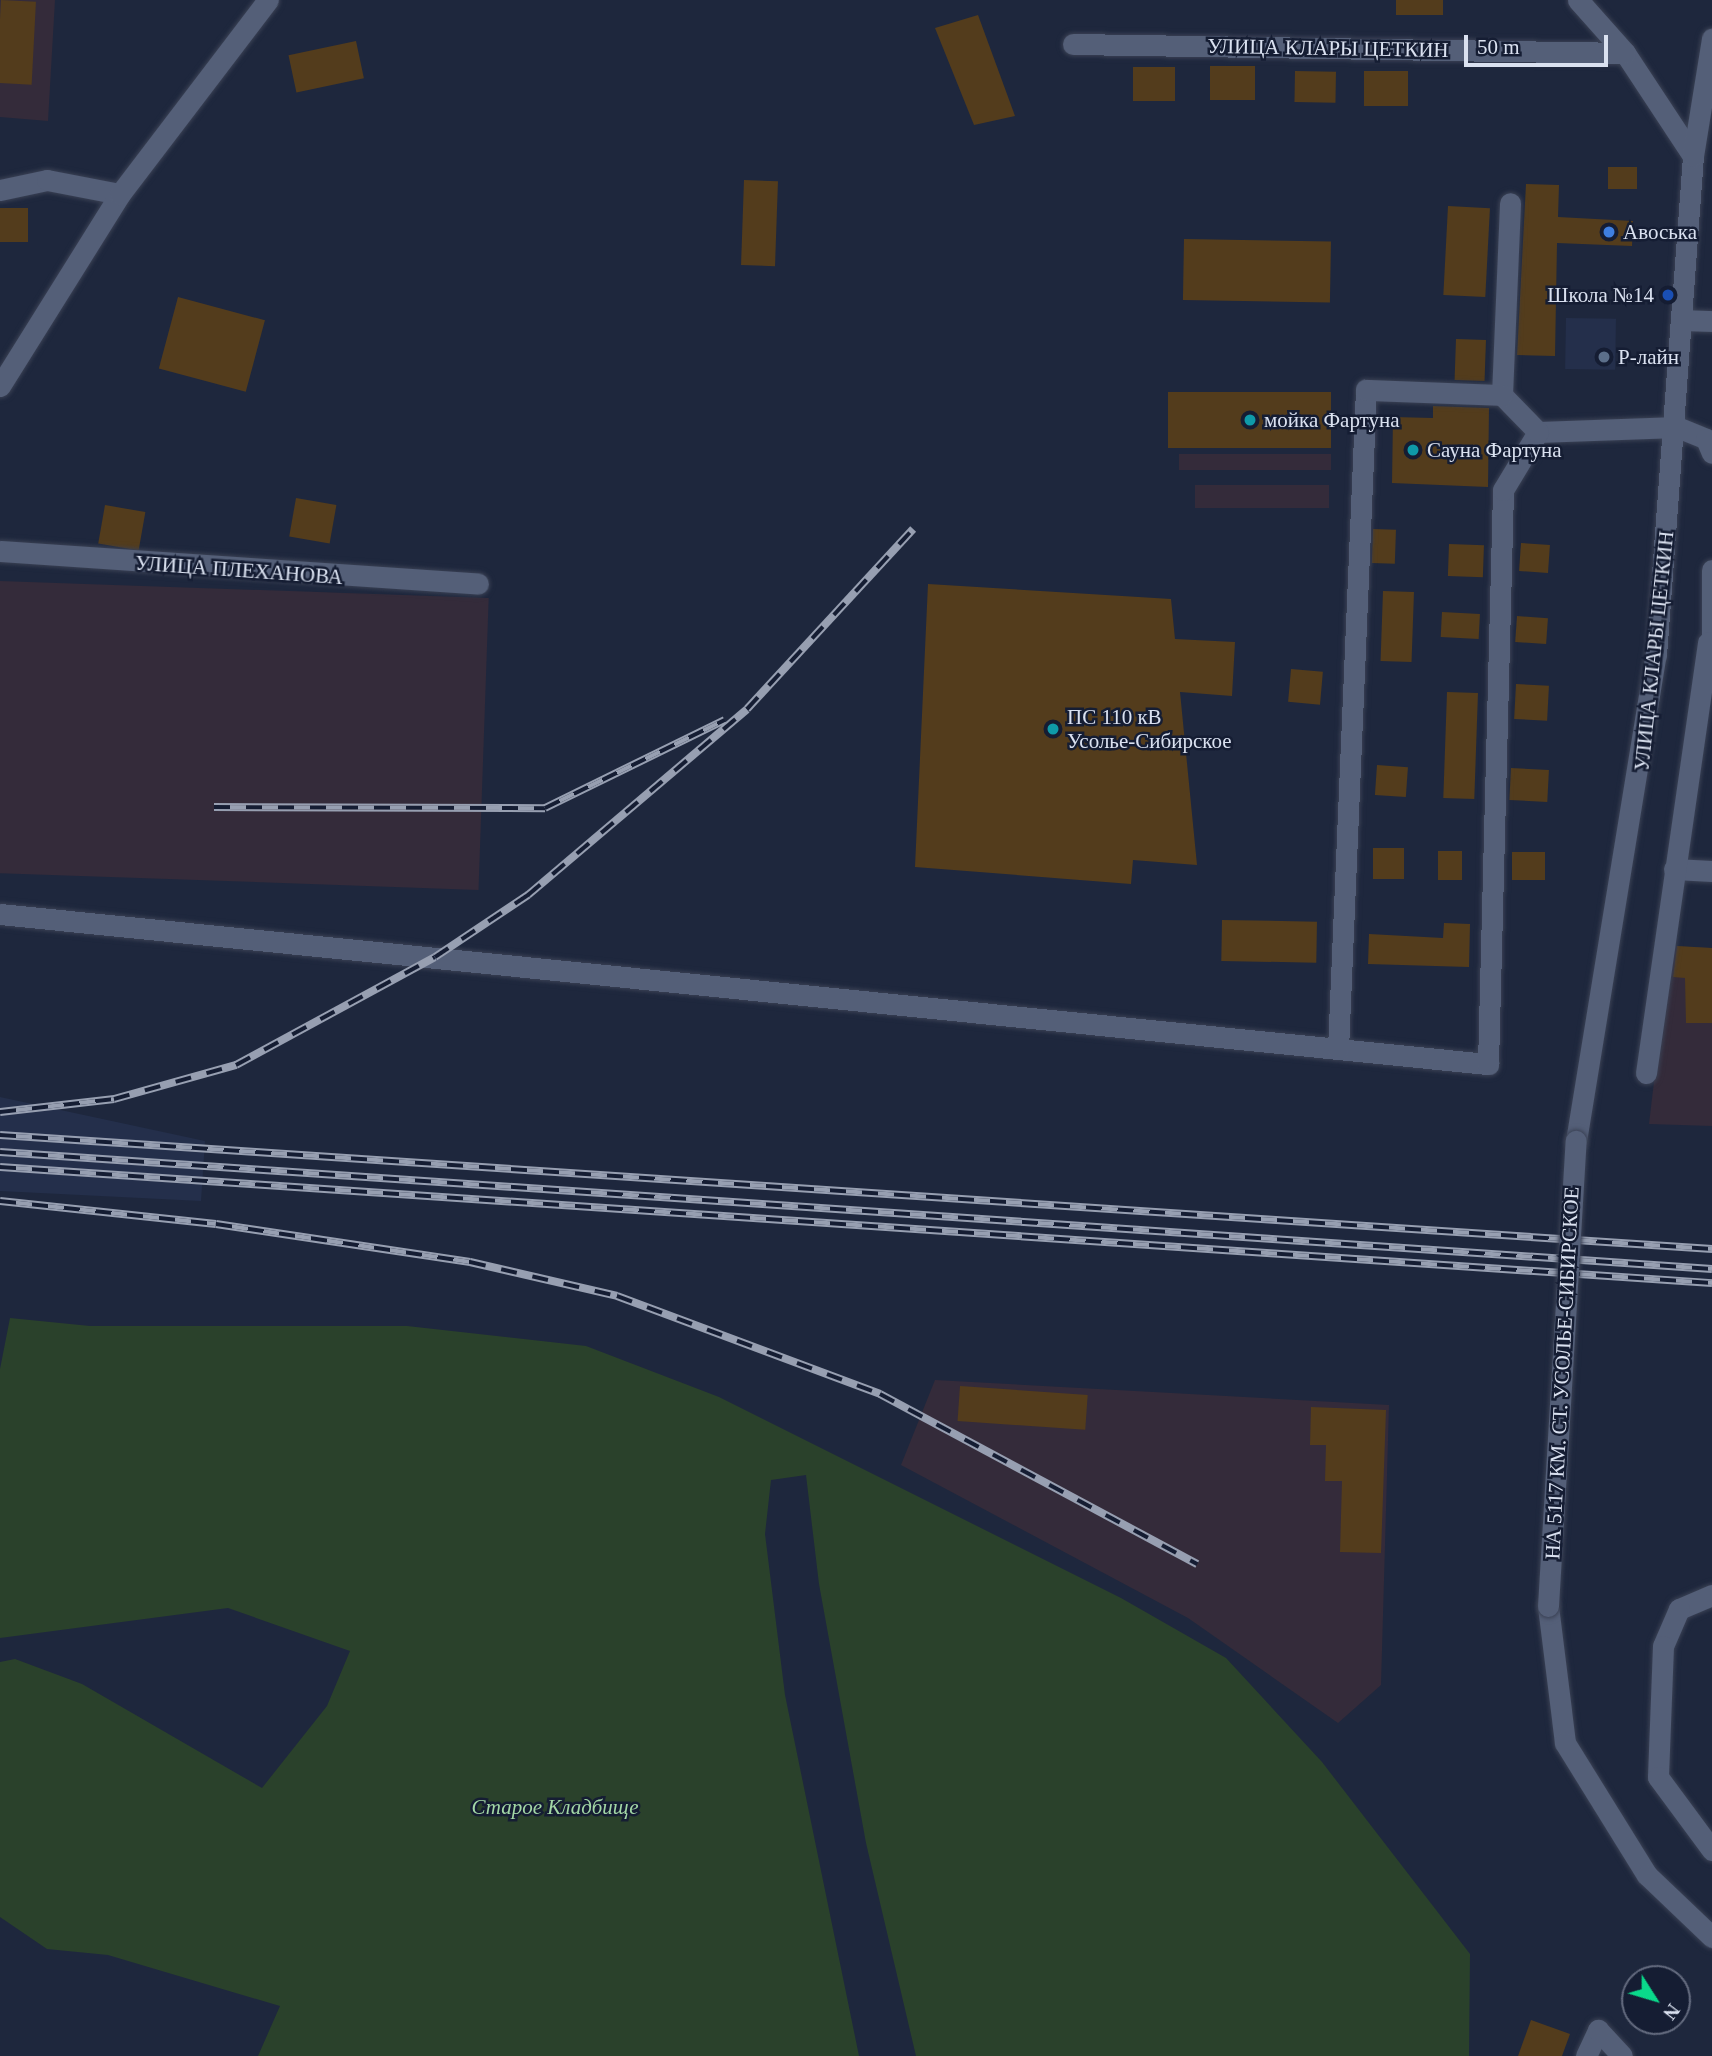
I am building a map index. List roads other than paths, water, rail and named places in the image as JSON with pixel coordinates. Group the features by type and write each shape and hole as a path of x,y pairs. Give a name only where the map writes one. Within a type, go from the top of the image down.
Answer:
{"street":[{"path":"0,386 120,194 268,0"},
{"path":"1578,0 1625,53 1693,156"},
{"name":"УЛИЦА КЛАРЫ ЦЕТКИН","path":"1576,1140 1638,792 1677,427 1684,320 1702,201 1693,156 1712,39"},
{"name":"УЛИЦА КЛАРЫ ЦЕТКИН","path":"1073,44 1625,53"},
{"path":"0,190 47,180 120,194"},
{"path":"1502,395 1510,203"},
{"path":"1684,320 1712,321"},
{"path":"1338,1049 1366,390 1502,395 1538,432 1677,427 1706,439 1712,453"},
{"path":"0,914 1488,1064 1503,490 1538,432"},
{"name":"УЛИЦА ПЛЕХАНОВА","path":"0,551 478,584"},
{"path":"1646,1073 1674,870 1710,642 1712,570"},
{"path":"1674,870 1712,871"},
{"name":"НА 5117 КМ. СТ. УСОЛЬЕ-СИБИРСКОЕ","path":"1576,1140 1548,1606 1565,1743 1647,1875 1712,1937"},
{"path":"1708,1594 1679,1609 1663,1646 1658,1777 1712,1850"},
{"path":"1586,2056 1598,2030 1622,2056"}],"railway":[{"path":"0,1112 114,1099 236,1065 435,957 528,895 747,709 913,529"},
{"path":"214,807 545,808 725,720"},
{"path":"0,1135 1712,1249"},
{"path":"0,1152 1712,1269"},
{"path":"0,1167 1712,1283"},
{"path":"0,1201 216,1224 470,1262 617,1296 880,1394 1197,1564"}],"place":[{"name":"Авоська","path":"1609,232"},
{"name":"Школа №14","path":"1668,295"},
{"name":"Р-лайн","path":"1604,357"},
{"name":"мойка Фартуна","path":"1250,420"},
{"name":"Сауна Фартуна","path":"1413,450"},
{"name":"ПС 110 кВ Усолье-Сибирское","path":"1053,729"}],"park label":[{"name":"Старое Кладбище","path":"555,1807"}]}
